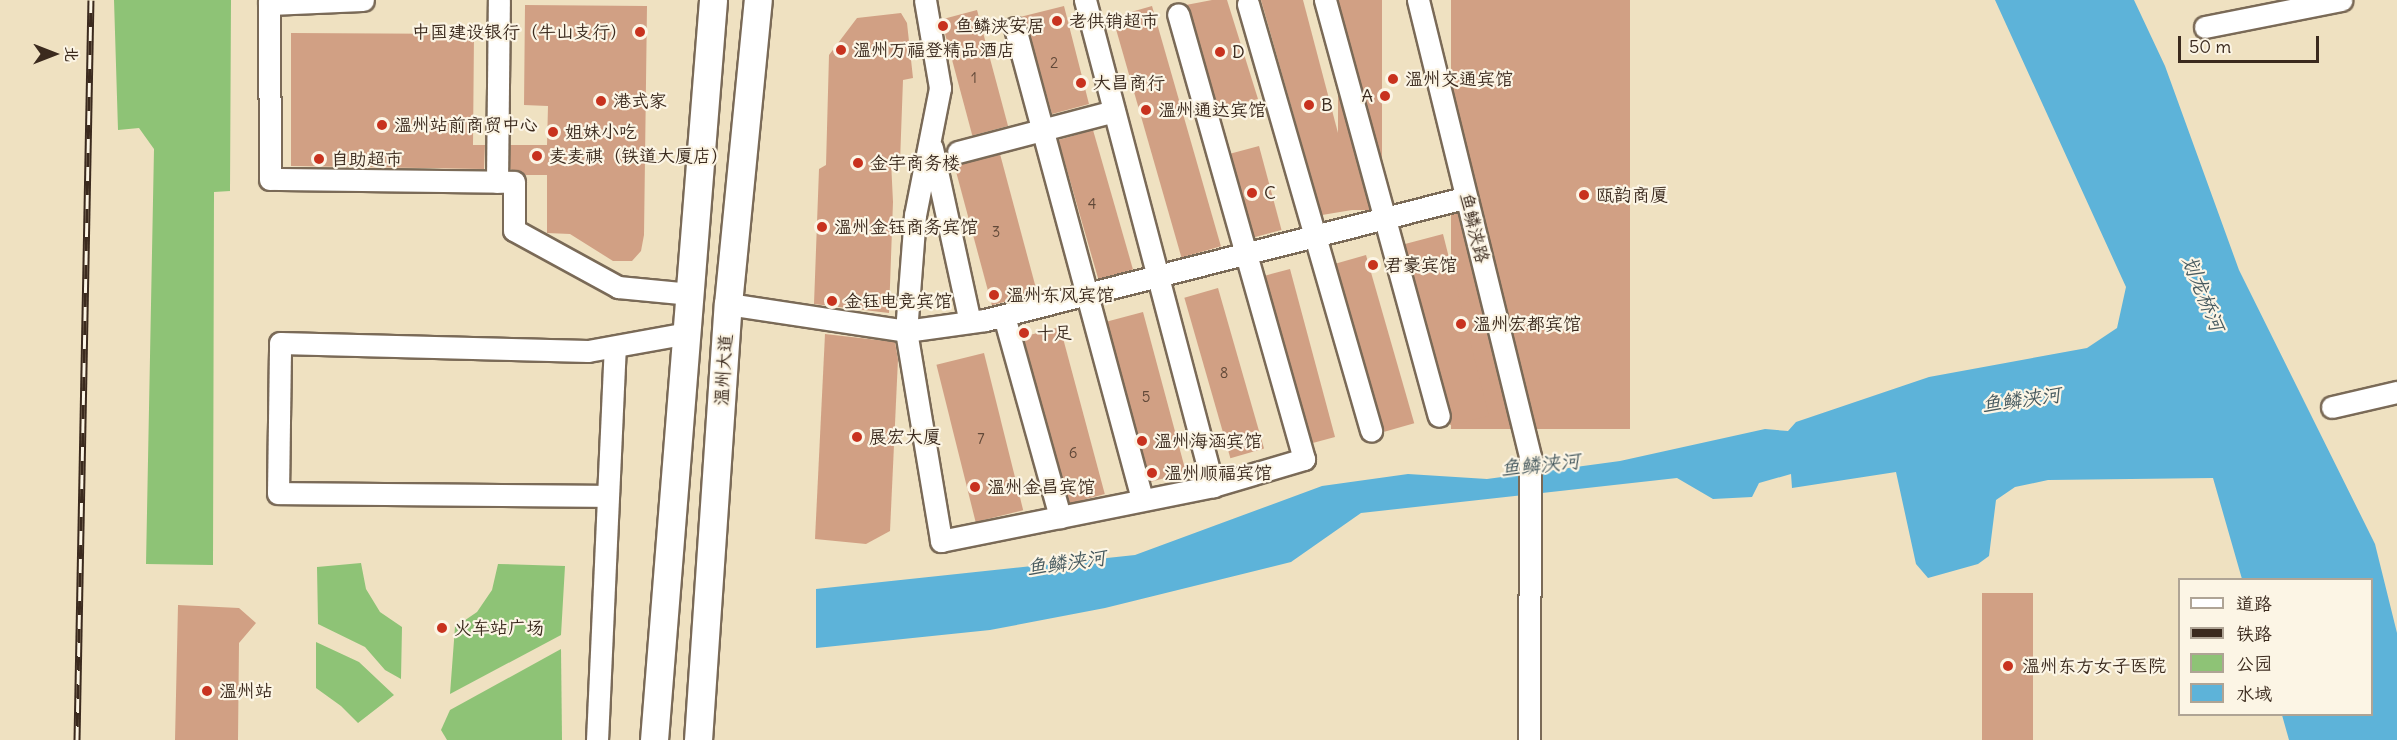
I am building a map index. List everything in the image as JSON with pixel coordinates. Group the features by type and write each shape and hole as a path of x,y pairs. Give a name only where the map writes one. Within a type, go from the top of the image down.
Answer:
{"main road":[{"path":"654,740 713,0"},
{"name":"温州大道","path":"698,740 728,304 758,0"}],"street":[{"path":"363,0 269,2 270,179 514,182 514,230 618,286 691,294"},
{"path":"497,182 499,0"},
{"path":"925,0 940,88 915,215 906,331 941,541 1142,498 1213,486 1304,459 1244,256 1178,14"},
{"path":"1085,0 1213,486"},
{"path":"1325,0 1439,416"},
{"name":"鱼鳞浃路","path":"1418,0 1530,457 1528,740"},
{"path":"2205,27 2342,0"},
{"path":"1248,4 1371,431"},
{"path":"1015,28 1085,296 1142,498"},
{"path":"958,152 1043,132 1114,111"},
{"path":"930,139 970,322"},
{"path":"728,304 906,331 970,322 1004,316 1158,278 1466,197"},
{"path":"1004,316 1060,517"},
{"path":"608,496 278,493 280,343 588,351 688,333"},
{"path":"597,740 615,347"},
{"path":"2332,407 2397,392"}],"green space":[{"path":"114,0 231,0 230,191 214,192 213,565 146,564 154,149 139,128 118,130"},
{"path":"361,563 366,589 380,612 402,627 401,679 385,670 365,647 318,624 317,567"},
{"path":"498,564 565,566 561,635 450,694 455,627 477,612 492,590"},
{"path":"316,642 359,662 394,695 358,723 341,706 316,688"},
{"path":"561,649 562,740 447,740 441,730 450,710"}],"water":[{"path":"1995,0 2134,0 2165,66 2239,270 2375,544 2397,633 2397,740 2289,740 2282,716 2373,716 2373,578 2242,578 2213,478 2048,480 2015,487 1996,500 1989,556 1978,564 1928,578 1916,564 1896,472 1792,488 1791,474 1759,483 1752,497 1713,499 1677,478 1361,513 1291,562 1105,608 990,630 816,648 816,589 1135,555 1322,486 1408,474 1487,479 1620,461 1765,429 1788,431 1796,422 1929,377 2087,348 2117,328 2126,287"}],"building":[{"name":"D","path":"1212,0 1227,0 1258,99 1218,109 1186,5"},
{"name":"B","path":"1261,0 1303,0 1358,209 1322,215"},
{"path":"1338,0 1382,0 1382,210 1338,210"},
{"name":"瓯韵商厦","path":"1451,0 1630,0 1630,429 1451,429"},
{"path":"525,5 647,6 644,235 641,251 632,261 613,261 570,234 547,233 547,175 524,175 510,169 510,145 547,145 548,106 524,105"},
{"path":"1064,6 1089,104 1052,114 1027,25 1020,17"},
{"path":"1152,6 1221,246 1181,258 1113,17"},
{"path":"977,10 1008,126 972,135 941,20"},
{"name":"金宇商务楼","path":"901,13 907,23 913,78 903,80 900,162 891,161 893,202 889,313 814,304 819,169 826,165 829,55 857,18"},
{"path":"291,33 474,34 473,145 485,145 484,169 291,166"},
{"path":"1093,130 1133,269 1098,279 1058,140"},
{"name":"C","path":"1259,146 1282,230 1254,238 1231,154"},
{"path":"1000,154 1037,293 992,305 955,166"},
{"path":"1443,234 1489,416 1450,425 1451,413 1405,244"},
{"path":"1366,255 1414,423 1384,432 1336,264"},
{"path":"1290,269 1335,437 1310,444 1265,276"},
{"path":"1218,288 1264,449 1230,458 1184,298"},
{"path":"1143,312 1186,472 1150,482 1107,322"},
{"path":"1060,327 1105,494 1068,504 1023,337"},
{"name":"展宏大厦","path":"825,334 895,342 898,359 890,531 866,544 815,539"},
{"path":"984,353 1023,510 976,522 936,365"},
{"name":"温州东方女子医院","path":"1982,593 2033,593 2033,740 1982,740"},
{"name":"温州站","path":"178,605 239,608 256,623 239,643 238,740 175,740"}],"railway":[{"path":"77,740 91,0"}],"place":[{"name":"老供销超市","path":"1057,21"},
{"name":"鱼鳞浃安居","path":"943,26"},
{"name":"中国建设银行（牛山支行）","path":"640,32"},
{"name":"温州万福登精品酒店","path":"841,50"},
{"name":"D","path":"1220,52"},
{"name":"温州交通宾馆","path":"1393,79"},
{"name":"大昌商行","path":"1081,83"},
{"name":"A","path":"1385,96"},
{"name":"港式家","path":"601,101"},
{"name":"B","path":"1309,105"},
{"name":"温州通达宾馆","path":"1146,110"},
{"name":"温州站前商贸中心","path":"382,125"},
{"name":"姐妹小吃","path":"553,132"},
{"name":"麦麦祺（铁道大厦店）","path":"537,156"},
{"name":"自助超市","path":"319,159"},
{"name":"金宇商务楼","path":"858,163"},
{"name":"C","path":"1252,193"},
{"name":"瓯韵商厦","path":"1584,195"},
{"name":"温州金钰商务宾馆","path":"822,227"},
{"name":"君豪宾馆","path":"1373,265"},
{"name":"温州东风宾馆","path":"994,295"},
{"name":"金钰电竞宾馆","path":"832,301"},
{"name":"温州宏都宾馆","path":"1461,324"},
{"name":"十足","path":"1024,333"},
{"name":"展宏大厦","path":"857,437"},
{"name":"温州海涵宾馆","path":"1142,441"},
{"name":"温州顺福宾馆","path":"1152,473"},
{"name":"温州金昌宾馆","path":"975,487"},
{"name":"火车站广场","path":"442,628"},
{"name":"温州东方女子医院","path":"2008,666"},
{"name":"温州站","path":"207,691"}],"water label":[{"name":"划龙桥河","path":"2204,293"},
{"name":"鱼鳞浃河","path":"2021,399"},
{"name":"鱼鳞浃河","path":"1540,464"},
{"name":"鱼鳞浃河","path":"1066,562"}]}
